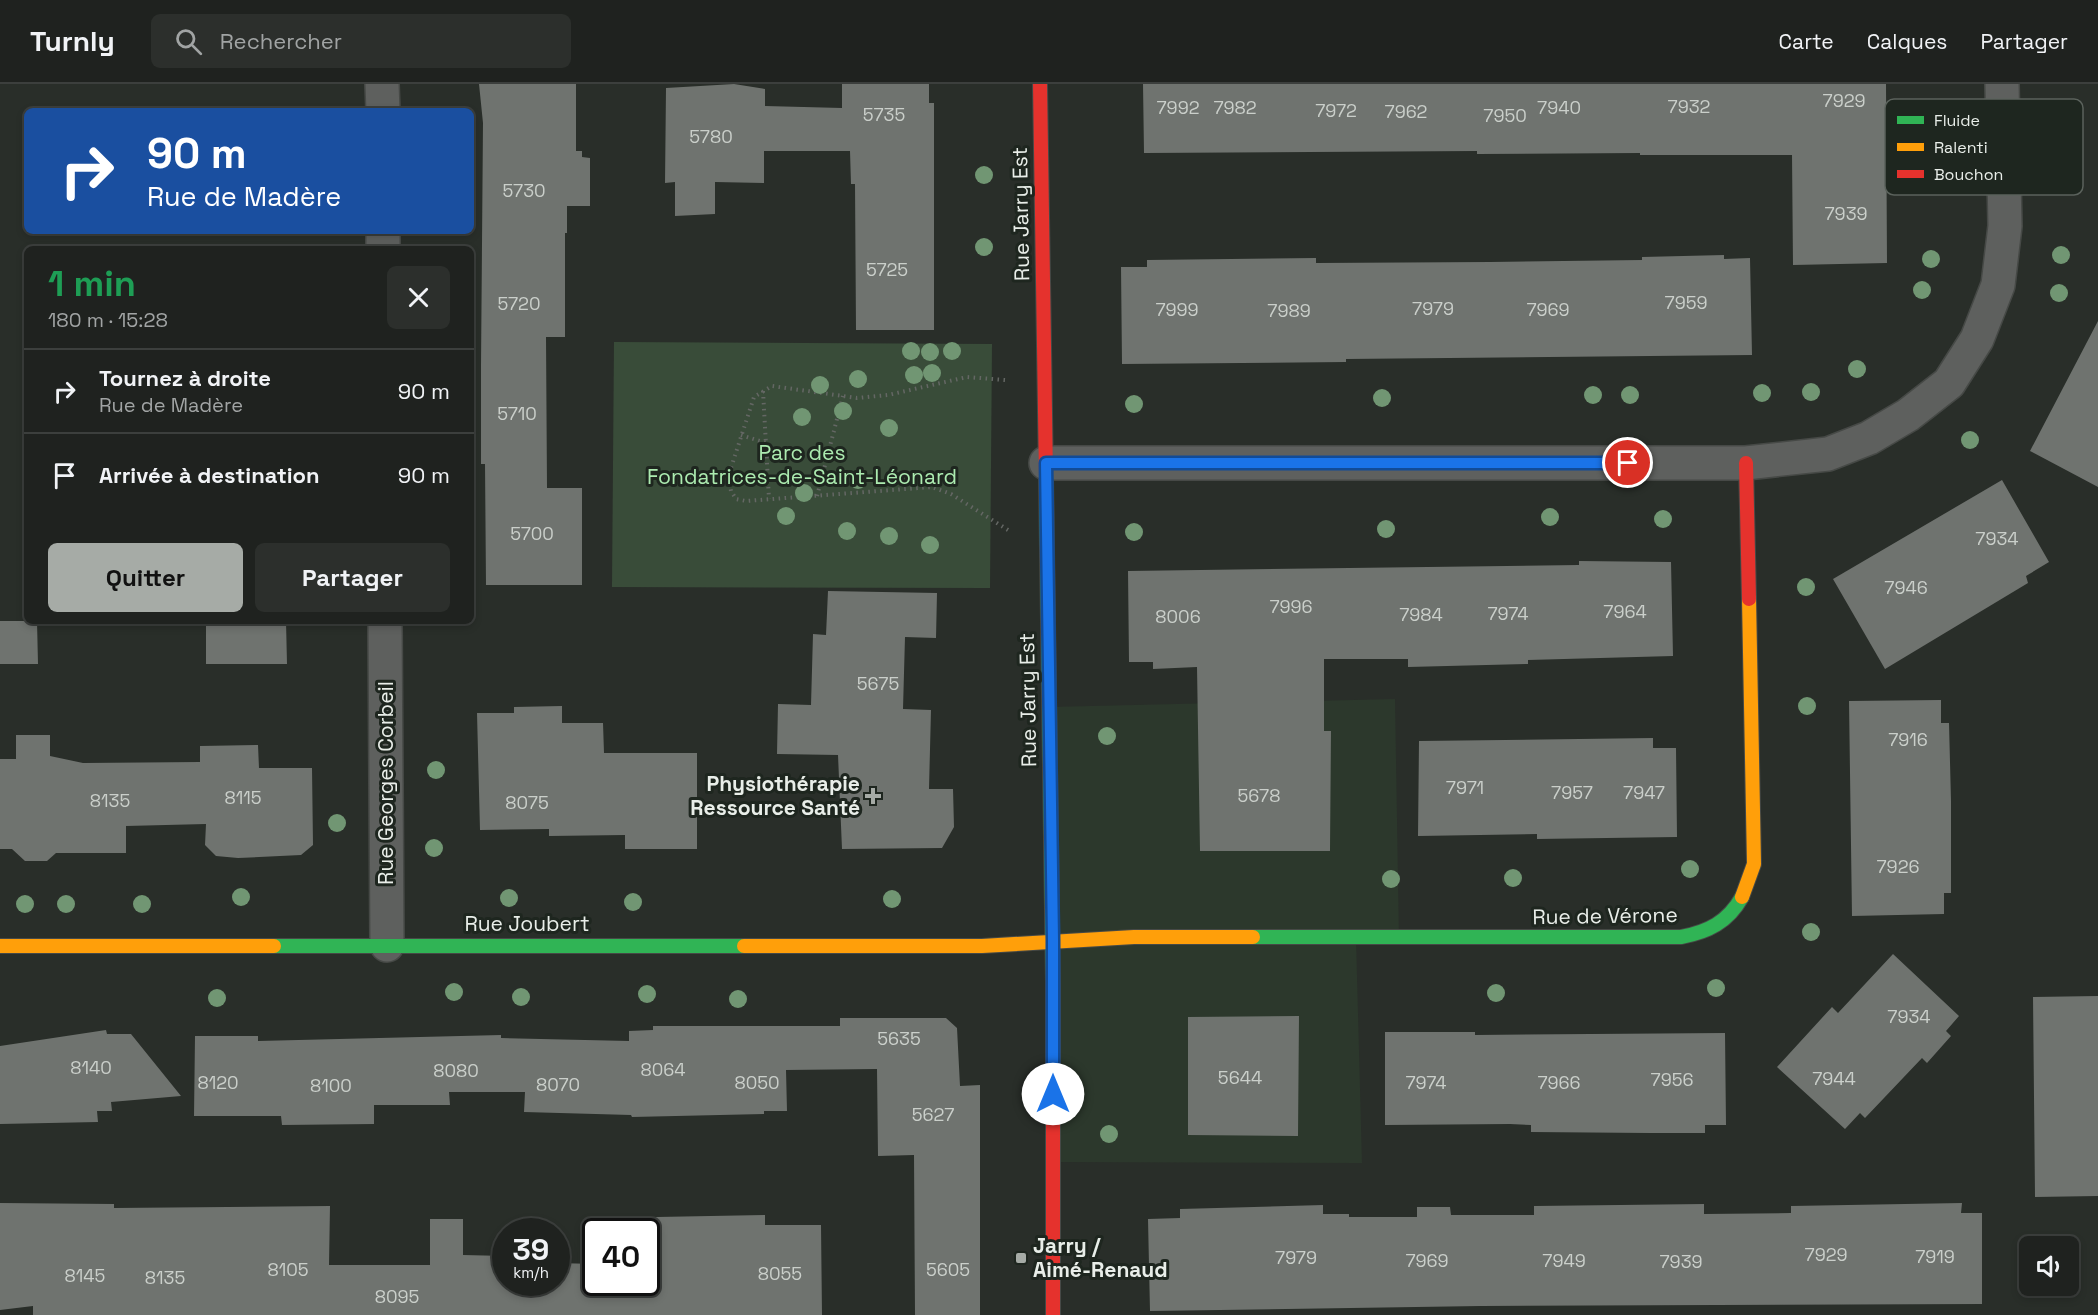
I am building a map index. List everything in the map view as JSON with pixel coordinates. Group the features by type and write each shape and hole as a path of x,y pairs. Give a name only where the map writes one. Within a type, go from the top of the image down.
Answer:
{"street":[{"path":"382,84 382,108"},
{"name":"Rue Jarry Est","path":"1040,84 1053,940 1053,1315"},
{"path":"2002,84 2002,99"},
{"path":"1046,463 1746,463 1828,454 1869,438 1908,415 1948,383 1977,339 1998,285 2006,226 2005,195"},
{"name":"Rue de Vérone","path":"1053,940 1134,937 1681,938 1709,931 1731,914 1746,891 1754,864 1746,463"},
{"name":"Rue Georges Corbeil","path":"385,624 387,945"},
{"name":"Rue Joubert","path":"0,946 982,946 1053,940"}],"path":[{"path":"1045,383 967,377 888,395 857,398 772,386 754,397 728,477 731,491 736,499 769,500 932,487 951,494 1047,555"},
{"path":"763,391 769,500"},
{"path":"817,496 843,396"},
{"path":"741,435 766,443"}],"shaded area":[{"path":"1395,699 1399,938 1356,938 1362,1163 1053,1162 1049,707"}],"green space":[{"name":"Parc des Fondatrices-de-Saint-Léonard","path":"614,342 992,344 990,588 612,587"}],"building":[{"path":"479,84 576,84 576,151 582,151 582,157 590,158 590,206 567,206 565,337 546,337 547,488 582,488 582,585 486,585 485,464 481,464 483,123"},
{"path":"734,84 765,89 765,106 842,108 842,84 929,84 929,103 934,103 934,330 856,330 855,184 851,184 850,151 764,151 764,183 715,182 715,214 675,216 675,182 665,183 666,88"},
{"path":"1143,84 1886,84 1887,263 1793,265 1792,155 1477,154 1477,151 1144,153"},
{"path":"1724,255 1724,259 1750,258 1752,355 1122,364 1121,267 1147,267 1147,260 1316,258 1316,263 1490,262 1642,260 1642,257"},
{"path":"2098,321 2098,487 2030,451"},
{"path":"2002,480 2049,562 2026,576 2028,583 1885,669 1833,579"},
{"path":"1579,561 1671,562 1673,656 1528,660 1528,664 1408,667 1408,659 1324,659 1324,731 1331,731 1330,851 1200,851 1197,667 1153,669 1153,662 1129,662 1128,571 1579,565"},
{"path":"828,591 937,593 936,638 905,637 903,709 931,710 929,789 953,789 954,827 942,848 842,849 838,755 777,754 778,704 811,705 813,634 826,635"},
{"path":"0,621 24,621 24,624 37,624 38,664 0,664"},
{"path":"206,624 286,624 287,664 206,664"},
{"path":"1941,700 1941,723 1949,723 1951,801 1951,893 1944,893 1944,914 1852,916 1849,701"},
{"path":"562,706 562,723 603,723 604,753 697,753 697,849 625,849 625,835 549,836 549,829 480,830 477,713 514,713 514,707"},
{"path":"16,735 50,735 50,756 83,763 200,762 200,746 258,745 259,768 312,768 313,845 301,855 238,858 216,856 205,845 206,824 126,826 126,853 56,853 47,861 25,861 12,849 0,849 0,759 16,759"},
{"path":"1653,738 1653,748 1676,748 1677,837 1537,839 1537,834 1418,836 1419,741"},
{"path":"1893,954 1959,1016 1946,1031 1951,1036 1927,1063 1922,1058 1865,1118 1860,1113 1845,1129 1777,1067 1832,1007 1838,1013"},
{"path":"2098,996 2098,1196 2035,1197 2033,997"},
{"path":"1299,1016 1298,1136 1188,1135 1188,1017"},
{"path":"840,1018 946,1018 957,1028 960,1086 980,1085 980,1315 915,1315 914,1155 878,1156 877,1069 786,1070 787,1111 764,1111 764,1114 632,1117 631,1115 524,1112 525,1092 449,1092 450,1105 374,1105 374,1124 282,1125 281,1116 194,1116 195,1036 258,1036 258,1041 501,1035 501,1038 629,1041 629,1031 653,1030 653,1026 840,1026"},
{"path":"106,1030 107,1034 131,1034 181,1096 111,1102 112,1111 97,1111 98,1122 0,1124 0,1046"},
{"path":"1385,1032 1475,1032 1475,1035 1725,1033 1726,1125 1705,1125 1705,1133 1649,1133 1531,1132 1531,1125 1510,1124 1385,1125"},
{"path":"0,1203 114,1204 114,1208 330,1206 329,1265 430,1265 430,1219 463,1219 463,1255 492,1256 492,1296 570,1296 570,1263 582,1264 582,1296 660,1296 660,1218 603,1218 765,1215 765,1225 821,1225 822,1315 33,1315 33,1306 0,1310"},
{"path":"1962,1203 1961,1213 1982,1213 1982,1304 1481,1306 1150,1311 1148,1219 1180,1218 1180,1209 1323,1205 1323,1214 1349,1214 1349,1217 1417,1217 1417,1207 1450,1207 1451,1215 1534,1215 1534,1206 1704,1204 1704,1214 1791,1213 1791,1206"}],"traffic: fast":[{"path":"1046,477 1053,983"},
{"path":"1253,937 1681,937 1708,929 1724,919 1742,897"},
{"path":"274,946 744,946"}],"traffic: slow":[{"path":"1742,897 1754,864 1749,599"},
{"path":"744,946 982,946 1134,937 1253,937"},
{"path":"0,946 274,946"}],"traffic: jam":[{"path":"1040,84 1046,477"},
{"path":"1746,463 1749,599"},
{"path":"1053,983 1053,1315"}],"place":[{"name":"Physiothérapie Ressource Santé","path":"873,796"},
{"name":"Jarry / Aimé-Renaud","path":"1021,1258"}],"route":[{"path":"1053,1094 1046,463 1628,463"}]}
